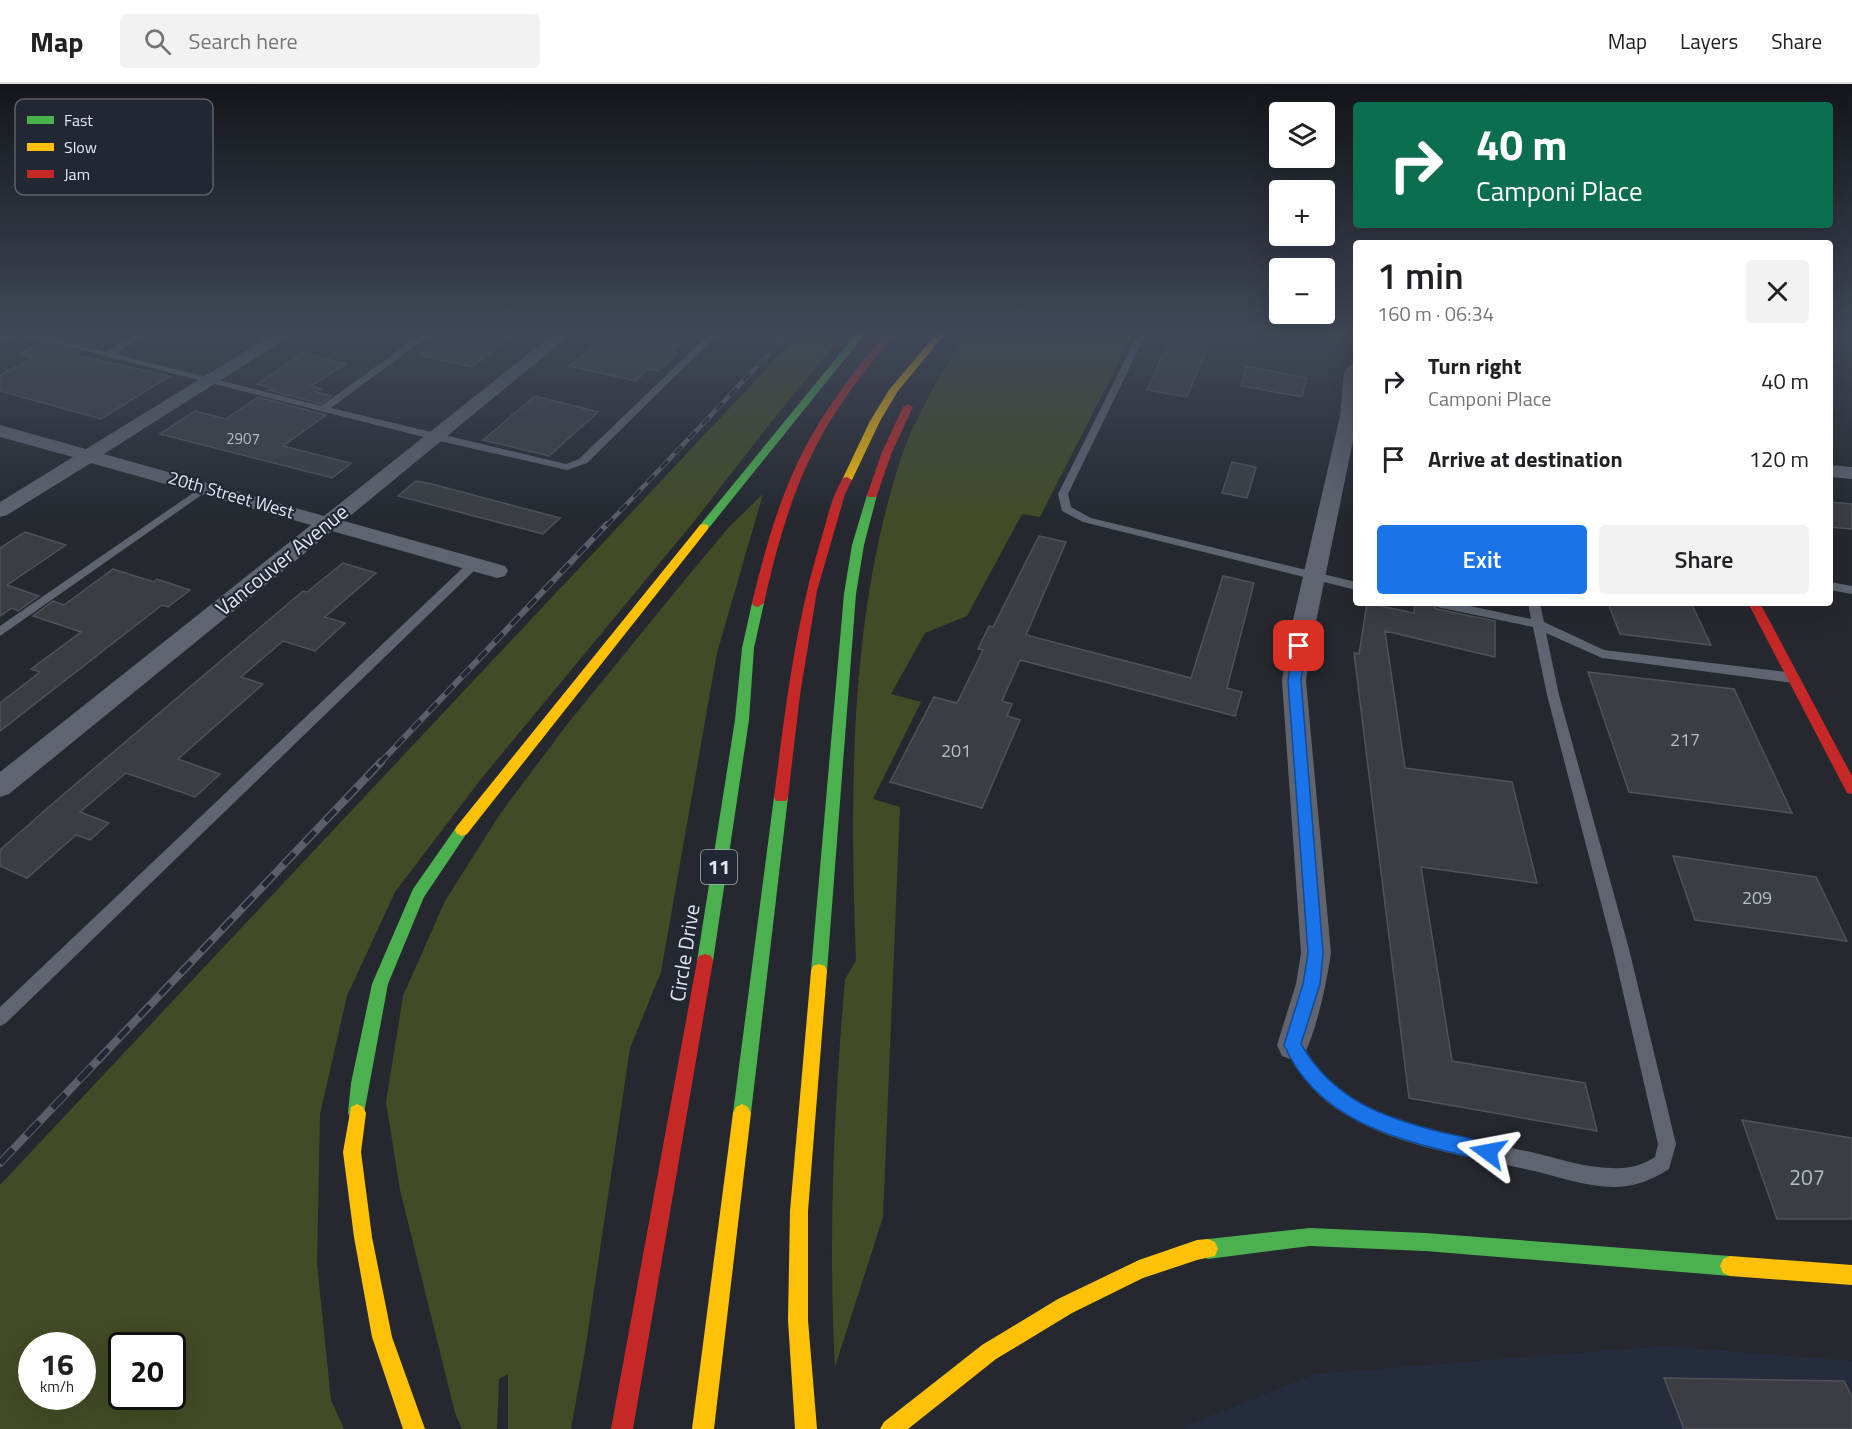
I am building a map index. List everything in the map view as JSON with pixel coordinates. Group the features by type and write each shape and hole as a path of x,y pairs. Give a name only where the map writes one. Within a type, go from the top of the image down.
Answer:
{"main road":[{"path":"414,1429 382,1337 363,1237 352,1152 360,1083 380,984 418,894 448,848 809,397"},
{"name":"Circle Drive","path":"622,1429 694,1030 742,720 748,648 761,591 790,491 817,433 842,397"},
{"path":"703,1429 794,695 811,591 832,514 859,452 890,397"},
{"path":"806,1429 798,1320 799,1211 850,594 869,498 890,442 913,397"},
{"path":"1756,606 1852,789"},
{"path":"891,1429 989,1352 1065,1306 1139,1270 1197,1250 1310,1237 1379,1240 1852,1275"}],"street":[{"path":"0,511 183,397"},
{"name":"Vancouver Avenue","path":"0,787 485,397"},
{"path":"1293,1045 1311,984 1316,953 1294,681 1349,416 1351,397"},
{"name":"20th Street West","path":"0,431 206,487 496,571"},
{"path":"1833,471 1852,473"}],"lane":[{"path":"273,397 567,467 583,461 649,397"},
{"path":"323,409 340,397"},
{"path":"1111,397 1063,494 1062,502 1066,509 1087,520 1353,585"},
{"path":"0,632 206,487"},
{"path":"0,1018 474,564"},
{"path":"1833,587 1852,590"},
{"path":"1451,606 1538,624 1602,654 1794,678"},
{"path":"1293,1045 1305,1066 1322,1087 1341,1102 1362,1114 1415,1134 1592,1175 1622,1177 1646,1174 1663,1163 1667,1144 1621,949 1554,695 1535,606"}],"shaded area":[{"path":"1664,1346 1852,1361 1852,1429 1178,1429 1315,1374"}],"green space":[{"path":"740,397 792,397 692,524 481,779 395,892 347,996 320,1114 317,1264 331,1400 344,1429 0,1429 0,1185"},
{"path":"929,397 1101,397 1040,517 1022,514 967,616 925,633 891,694 921,702 873,799 900,807 883,1217 835,1367 832,1270 833,1173 845,979 856,961 854,779 861,656 880,535 901,458"},
{"path":"763,494 717,653 661,972 630,1048 585,1351 571,1429 508,1429 508,1374 499,1379 497,1429 462,1429 455,1413 400,1190 386,1102 403,996 445,901 500,814 569,722 688,576 729,527"}],"building":[{"path":"21,397 137,397 101,419"},
{"path":"258,397 326,415 283,446 351,463 332,478 160,434 195,411 226,419"},
{"path":"294,397 331,397 321,404"},
{"path":"534,397 598,412 549,456 483,440"},
{"path":"1232,462 1256,467 1247,498 1222,493"},
{"path":"416,481 560,518 543,534 398,496"},
{"path":"1833,502 1852,504 1852,529 1833,527"},
{"path":"25,532 66,545 7,585 39,596 18,611 12,608 0,616 0,548"},
{"path":"1039,536 1066,542 1026,635 1191,678 1223,576 1254,583 1227,688 1242,692 1235,716 1020,660 1002,701 1012,704 1007,716 1020,720 982,808 890,782 934,697 957,703 983,650 978,649 989,626 993,627"},
{"path":"343,563 376,573 325,617 345,623 315,651 283,641 241,677 263,684 178,759 220,774 195,797 126,773 80,812 109,823 90,840 76,835 27,878 0,866 0,850 303,591 307,592"},
{"path":"113,569 154,582 157,579 190,590 168,607 162,605 0,731 0,703 40,672 31,669 81,632 33,616 53,601 64,605"},
{"path":"1367,606 1381,606 1414,613 1415,606 1433,606 1437,609 1495,621 1495,657 1385,631 1405,768 1512,782 1537,883 1421,867 1452,1061 1585,1083 1597,1131 1409,1098 1354,653 1359,654"},
{"path":"1609,606 1692,606 1711,645 1620,634"},
{"path":"1588,672 1734,689 1792,813 1629,792"},
{"path":"1673,856 1816,877 1847,941 1695,920"},
{"path":"1742,1120 1852,1138 1852,1219 1777,1219"},
{"path":"1664,1378 1844,1381 1852,1397 1852,1429 1684,1429"}],"railway":[{"path":"606,526 729,397"},
{"path":"379,764 607,524"},
{"path":"98,1060 381,762"},
{"path":"0,1163 99,1059"}],"traffic: fast":[{"path":"704,527 810,397"},
{"path":"819,971 850,594 858,545 872,495"},
{"path":"705,961 742,720 748,648 758,603"},
{"path":"742,1113 781,797"},
{"path":"357,1113 360,1083 380,984 418,894 462,830"},
{"path":"1208,1249 1310,1237 1425,1242 1730,1266"}],"traffic: slow":[{"path":"847,480 875,421 890,397"},
{"path":"462,830 704,527"},
{"path":"806,1429 798,1320 799,1211 819,971"},
{"path":"357,1113 352,1152 363,1237 382,1337 414,1429"},
{"path":"703,1429 742,1113"},
{"path":"891,1429 989,1352 1065,1306 1139,1270 1197,1250 1208,1249"},
{"path":"1730,1266 1852,1275"}],"traffic: jam":[{"path":"758,603 792,487 816,435 841,397"},
{"path":"872,495 887,452 908,407"},
{"path":"781,797 794,695 811,591 840,494 847,480"},
{"path":"1756,606 1852,789"},
{"path":"622,1429 705,961"}],"route":[{"path":"1299,646 1294,681 1316,953 1311,984 1293,1045 1305,1066 1322,1087 1341,1102 1362,1114 1415,1134 1488,1152"}]}
